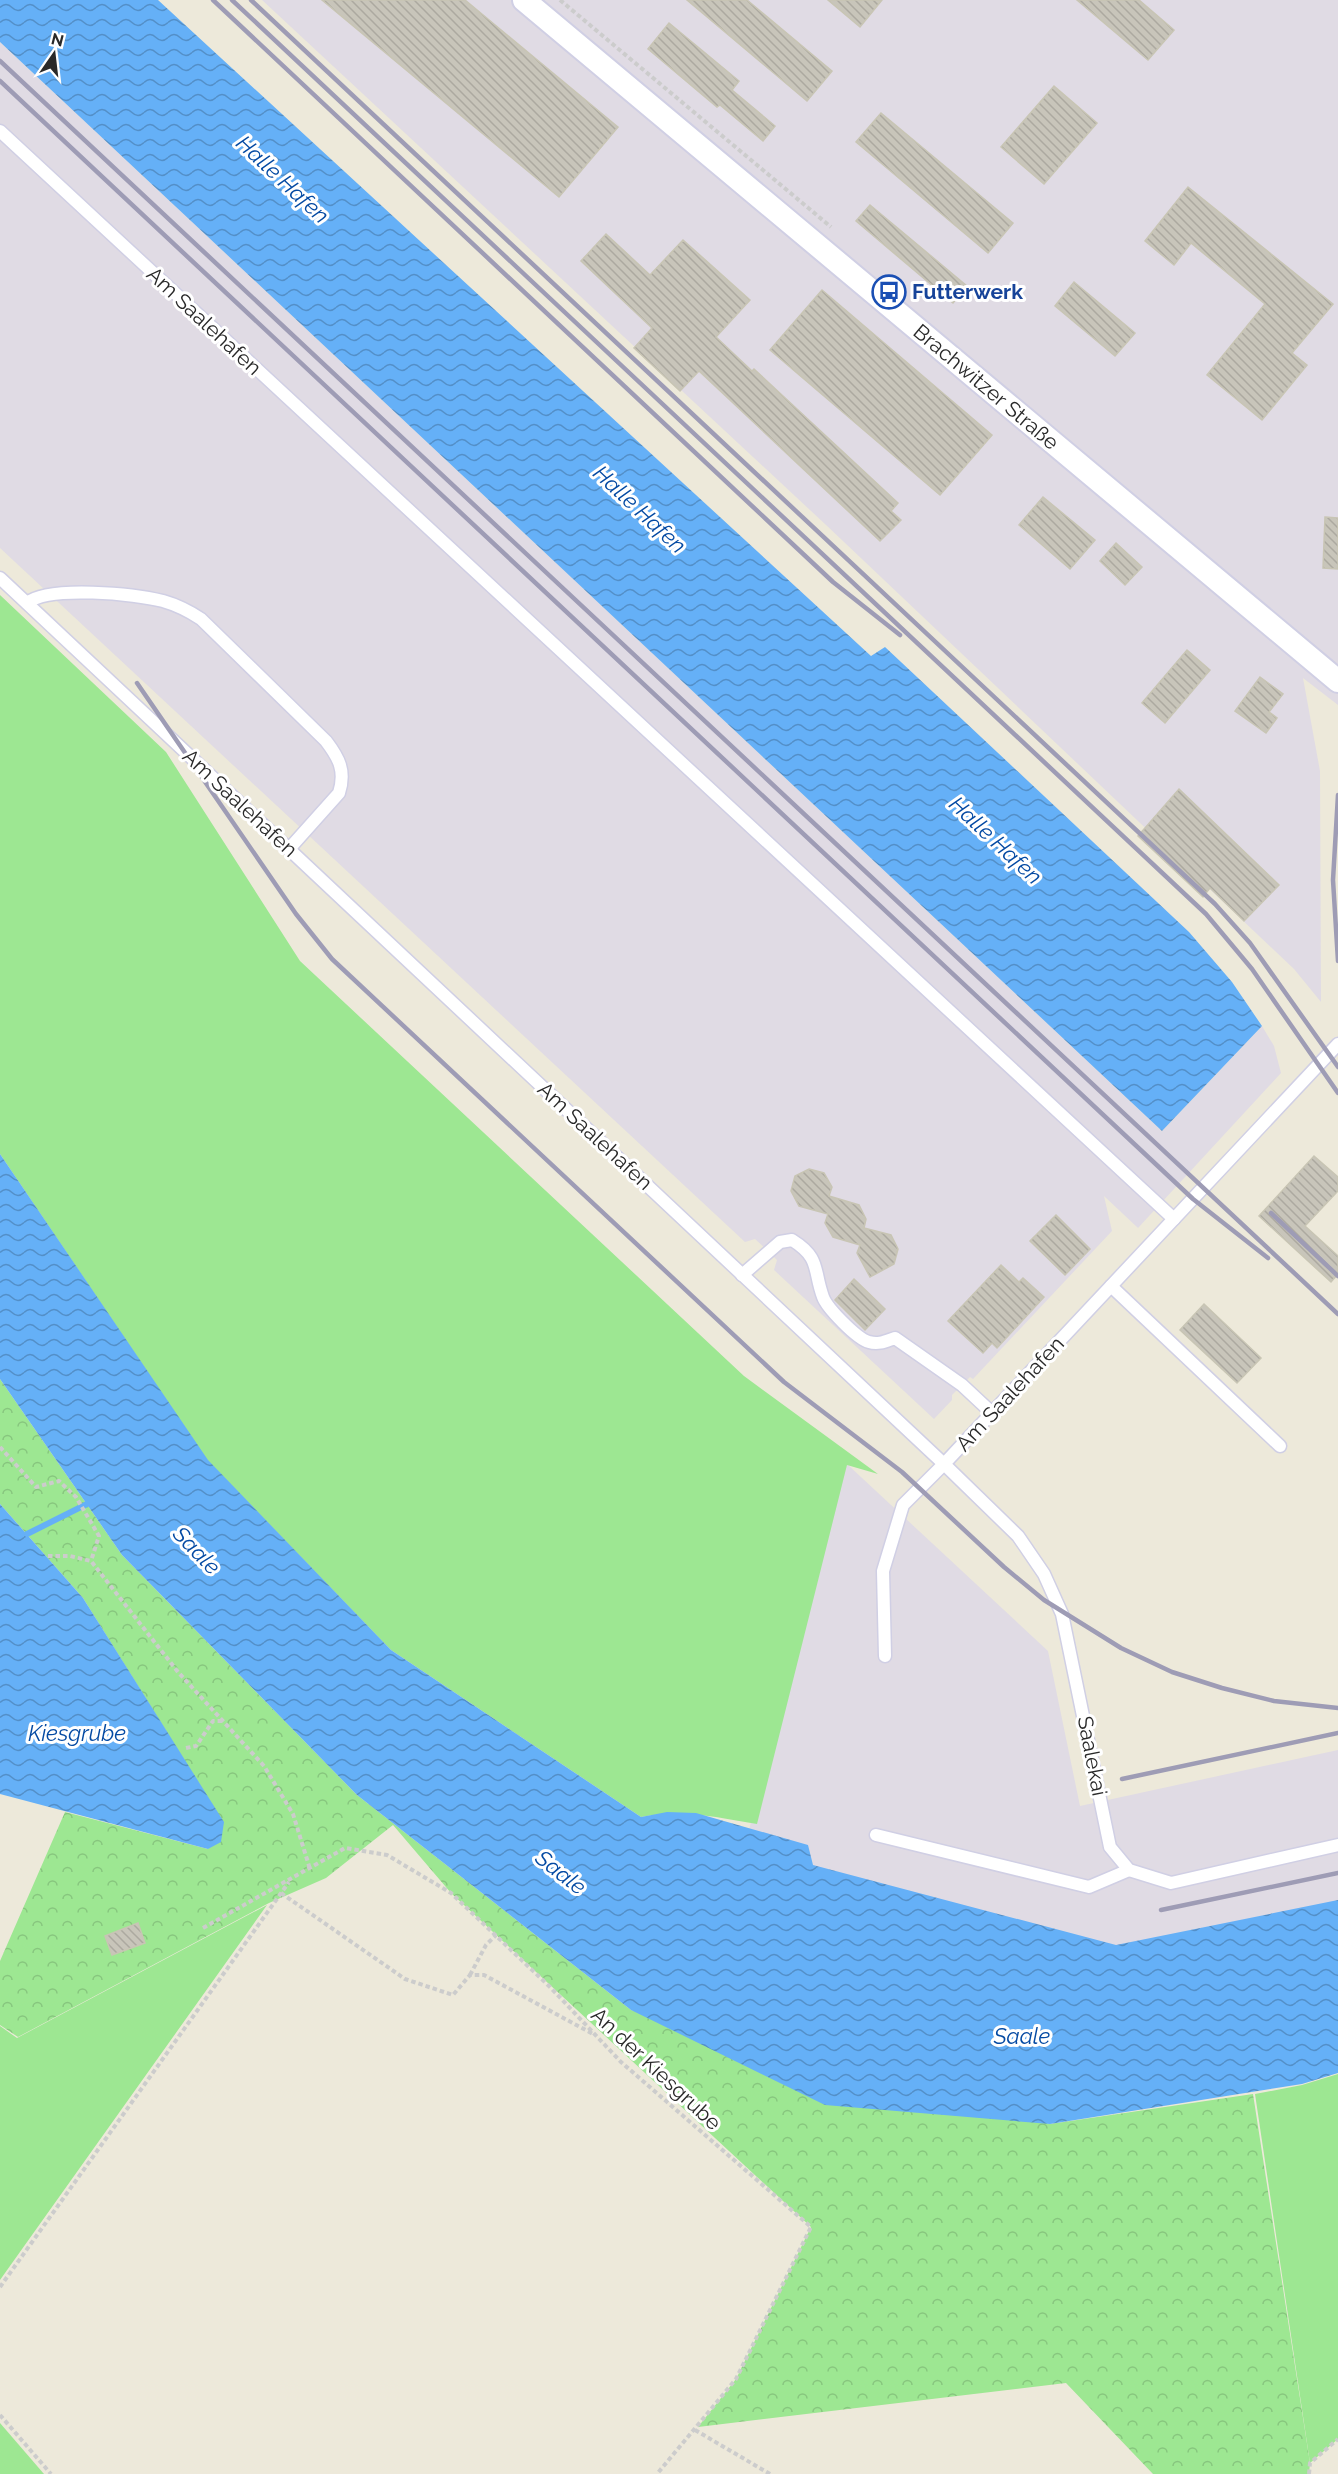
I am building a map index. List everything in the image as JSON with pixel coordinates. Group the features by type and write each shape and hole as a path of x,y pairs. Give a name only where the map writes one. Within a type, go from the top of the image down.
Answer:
{"street":[{"name":"Brachwitzer Straße","path":"524,0 1338,681"}],"lane":[{"name":"Am Saalehafen","path":"0,131 1174,1219"},
{"name":"Am Saalehafen","path":"0,578 944,1464 1338,1044"},
{"path":"27,603 39,595 57,592 144,597 179,607 201,619 326,741 341,763 342,783 339,793 289,849"},
{"path":"742,1275 780,1242 792,1240 807,1249 819,1272 824,1299 844,1324 867,1342 879,1344 895,1338 962,1386 992,1413"},
{"path":"1111,1286 1280,1446"},
{"path":"885,1656 883,1571 903,1505 944,1464"},
{"name":"Saalekai","path":"944,1464 1018,1536 1044,1574 1058,1604 1071,1645 1110,1847 1129,1870"},
{"path":"876,1835 1089,1887 1129,1870 1171,1883 1338,1845"}],"path":[{"path":"0,1447 36,1487 59,1481 81,1503 99,1536 91,1561"},
{"path":"48,1556 70,1556 91,1561 178,1672 264,1766 293,1814 310,1869"},
{"path":"186,1748 196,1746 213,1721 225,1721"},
{"name":"An der Kiesgrube","path":"203,1928 345,1848 387,1855 451,1893 621,2062 811,2227 736,2379 657,2474"},
{"path":"0,2287 291,1879"},
{"path":"281,1893 405,1979 453,1995 471,1975 486,1945 495,1935"},
{"path":"471,1975 484,1975 596,2036"},
{"path":"0,2415 51,2474"},
{"path":"695,2430 770,2474"},
{"path":"1309,2474 1310,2463 1338,2439"}],"shaded area":[{"path":"262,0 1338,0 1338,705 1303,678 1320,771 1321,1002 1294,969 825,524"},
{"path":"0,42 1162,1131 1262,1026 1274,1046 1281,1073 1138,1228 1104,1196 1112,1231 973,1379 970,1377 952,1395 952,1400 934,1419 774,1270 777,1260 768,1251 755,1239 745,1242 0,548"},
{"path":"847,1464 1048,1651 1080,1806 1338,1750 1338,1934 1113,1982 735,1882"}],"green space":[{"path":"0,595 166,752 300,961 744,1376 878,1474 847,1465 757,1824 685,1814 641,1817 391,1650 207,1460 0,1154"},
{"path":"0,1379 122,1555 357,1795 631,2010 1050,2124 1253,2094 1310,2463 1309,2474 1153,2474 1066,2383 698,2427 736,2379 811,2227 451,1893 393,1825 326,1878 269,1903 18,2037 0,2025 0,1961 65,1812 208,1849 223,1822 83,1598 0,1504"},
{"path":"267,1905 0,2280 0,2026 17,2038"},
{"path":"1338,2074 1338,2439 1310,2463 1255,2094 1302,2085"},
{"path":"0,2423 44,2474 0,2474"}],"water":[{"name":"Halle Hafen","path":"0,0 158,0 871,656 885,647 1189,932 1232,982 1262,1026 1162,1131 0,42"},
{"name":"Saale","path":"0,1154 208,1460 391,1650 641,1817 667,1812 696,1813 808,1845 813,1865 1116,1945 1338,1900 1338,2073 1302,2084 1050,2124 825,2105 631,2010 357,1795 122,1555 0,1379"},
{"name":"Kiesgrube","path":"0,1504 83,1598 224,1822 221,1842 208,1849 0,1794"}],"building":[{"path":"322,0 465,0 618,127 559,197"},
{"path":"687,0 747,0 832,71 807,101"},
{"path":"828,0 882,0 860,27"},
{"path":"1077,0 1139,0 1174,30 1148,60"},
{"path":"669,23 739,81 732,90 775,126 763,141 720,105 717,107 648,49"},
{"path":"1054,86 1097,123 1044,184 1001,147"},
{"path":"881,113 1013,223 988,253 856,142"},
{"path":"1188,187 1333,304 1292,353 1307,365 1262,420 1207,375 1265,304 1191,243 1174,265 1145,241"},
{"path":"870,205 967,286 953,303 856,221"},
{"path":"606,234 650,275 683,240 750,300 716,337 752,371 754,369 898,503 891,511 901,520 880,541 699,371 680,391 634,348 652,328 581,261"},
{"path":"1074,282 1135,333 1115,356 1055,306"},
{"path":"822,290 992,435 940,495 770,350"},
{"path":"1043,497 1095,540 1070,569 1019,525"},
{"path":"1325,517 1338,518 1338,569 1323,568"},
{"path":"1116,543 1142,567 1125,585 1100,561"},
{"path":"1187,650 1210,670 1165,723 1142,703"},
{"path":"1260,677 1283,694 1269,712 1277,718 1266,733 1235,711"},
{"path":"1179,789 1279,885 1244,921 1210,888 1203,897 1138,836"},
{"path":"1314,1156 1338,1177 1338,1191 1305,1226 1338,1256 1338,1274 1331,1282 1259,1216"},
{"path":"809,1169 824,1173 832,1187 829,1196 859,1205 866,1219 864,1228 891,1235 898,1249 894,1264 870,1277 857,1253 860,1245 833,1237 825,1223 828,1214 799,1206 791,1191 795,1176"},
{"path":"1056,1215 1090,1249 1065,1275 1030,1241"},
{"path":"1001,1265 1019,1282 1023,1278 1044,1297 997,1348 992,1343 983,1353 948,1321"},
{"path":"854,1279 885,1309 865,1330 835,1300"},
{"path":"1204,1304 1261,1358 1237,1383 1180,1330"},
{"path":"138,1923 145,1943 112,1955 105,1936"}],"waterway":[{"path":"27,1534 93,1501"}],"railway":[{"path":"213,0 833,582 900,635"},
{"path":"232,0 1206,914 1252,969 1338,1093"},
{"path":"251,0 1215,904 1250,943 1338,1067"},
{"path":"0,61 1338,1314"},
{"path":"0,81 1193,1199 1268,1258"},
{"path":"137,683 296,914 332,959 784,1382 902,1472 1004,1567 1044,1600 1121,1648 1172,1672 1222,1688 1274,1701 1338,1708"},
{"path":"1338,795 1333,880 1338,961"},
{"path":"1271,1213 1338,1276"},
{"path":"1122,1779 1338,1733"},
{"path":"1161,1910 1338,1873"}],"place":[{"name":"Futterwerk","path":"889,292"}]}
